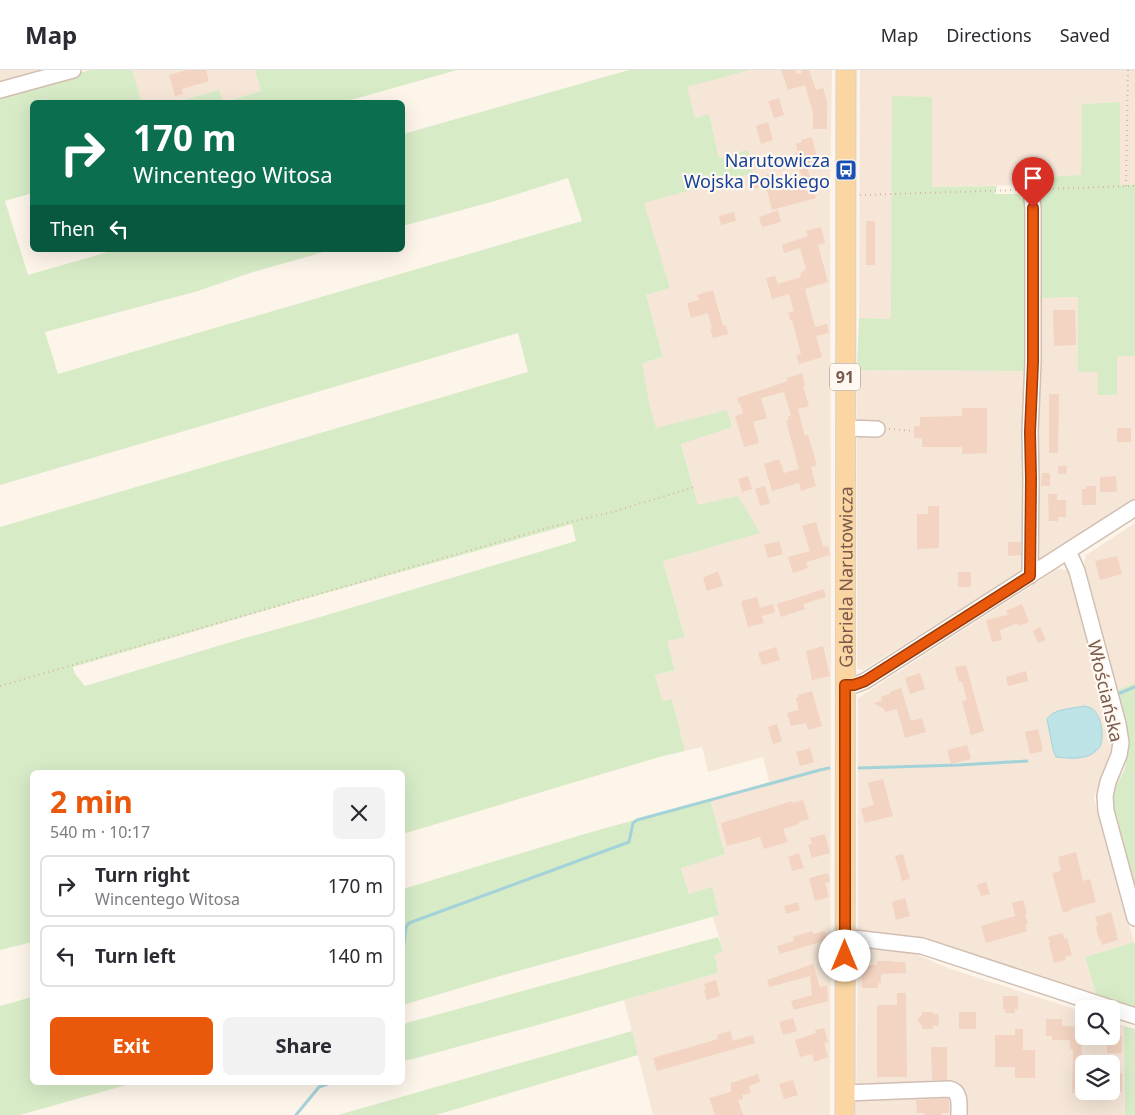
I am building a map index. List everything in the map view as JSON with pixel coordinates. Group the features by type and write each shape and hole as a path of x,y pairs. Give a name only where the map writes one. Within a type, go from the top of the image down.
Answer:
{"main road":[{"name":"Gabriela Narutowicza","path":"845,1115 846,70"}],"street":[{"path":"0,90 73,70"},
{"path":"1030,576 1030,432 1033,362 1033,208 1031,190"},
{"path":"845,428 877,429"},
{"path":"845,685 854,685 865,681 1135,508"},
{"name":"Włościańska","path":"1068,552 1077,571 1118,724 1121,742 1119,754 1108,782 1105,796 1106,810 1135,918"},
{"path":"845,937 922,946 1135,1016"},
{"path":"845,1093 949,1089 954,1090 958,1094 958,1115"}],"path":[{"path":"1126,186 1128,70"},
{"path":"846,196 1135,186"},
{"path":"877,429 914,430"},
{"path":"0,686 511,538 612,512 695,486"}],"shaded area":[{"path":"0,70 41,70 0,82"},
{"path":"132,70 255,70 261,91 231,100 222,100 219,90 183,100 141,100"},
{"path":"750,70 832,70 830,194 830,1115 653,1115 624,1000 718,973 715,955 723,951 713,917 719,915 712,888 689,894 681,867 725,854 710,799 769,782 763,757 708,772 702,747 685,751 672,699 662,701 655,675 675,670 667,641 685,636 663,561 759,533 698,505 681,443 732,427 727,410 656,429 642,363 663,357 646,295 670,288 643,203 719,158 709,114 695,118 686,87"},
{"path":"860,70 1135,70 1135,184 1120,185 1119,102 1082,104 1081,175 1026,178 1026,185 932,187 931,98 891,319 859,318"},
{"path":"1079,297 1078,371 1098,372 1117,355 1135,356 1135,499 863,670 857,669 857,370 1024,371 1024,298"},
{"path":"1135,523 1135,683 1115,691 1084,562 1086,555"},
{"path":"1058,569 1069,570 1114,740 1094,798 1134,942 1085,957 1097,997 927,939 858,932 858,698"},
{"path":"858,949 911,952 948,968 1075,1009 1075,1045 1120,1045 1120,1025 1124,1026 1125,1115 856,1115"}],"green space":[{"path":"90,70 132,70 141,100 30,100 30,194 5,201 28,275 108,252 324,252 253,272 198,291 45,332 58,374 582,221 568,178 495,201 405,225 405,133 629,70 750,70 687,87 695,118 709,114 719,158 748,150 753,173 644,203 670,288 646,295 663,357 642,363 656,428 727,410 732,427 681,444 698,505 738,496 760,533 663,561 685,637 667,641 675,670 655,675 662,701 672,699 685,751 405,833 405,770 30,770 30,942 0,950 0,527 528,372 518,333 0,485 0,94","holes":["572,524 576,541 85,686 75,674 73,667 301,600"]},
{"path":"255,70 457,70 351,100 231,100 261,91"},
{"path":"219,90 222,100 183,100"},
{"path":"892,96 932,97 932,187 997,186 995,194 1018,194 1027,204 1028,298 1024,298 1024,371 857,370 859,318 891,319"},
{"path":"1120,102 1120,185 1135,184 1135,356 1117,356 1117,395 1098,395 1098,372 1078,372 1078,297 1035,298 1025,178 1081,175 1082,104"},
{"path":"1135,683 1135,893 1113,816 1113,793 1125,768 1129,735 1115,691"},
{"path":"710,799 725,854 681,868 689,894 712,887 719,915 405,1004 405,888 588,833"},
{"path":"718,937 723,951 715,955 718,973 405,1061 405,1023"},
{"path":"1134,942 1135,1011 1120,1005 1120,1000 1105,1000 1097,997 1085,957"},
{"path":"30,998 30,1085 126,1085 20,1115 0,1115 0,1006"},
{"path":"1124,1026 1135,1029 1135,1115 1125,1115"},
{"path":"632,1031 638,1055 436,1115 338,1115"}],"water":[{"path":"1084,706 1091,708 1097,714 1101,724 1102,740 1100,746 1090,755 1082,758 1056,757 1047,719 1050,715 1059,711"}],"building":[{"path":"187,70 206,70 209,81 182,89 183,94 175,96 169,75"},
{"path":"781,70 796,70 797,74 802,73 801,70 809,70 816,90 823,88 827,101 827,129 813,129 813,113 805,85 788,90"},
{"path":"779,98 784,115 774,118 768,101"},
{"path":"768,122 773,140 761,144 756,126"},
{"path":"812,137 819,167 808,170 816,198 772,210 766,186 754,189 748,186 751,180 772,173 776,176 780,188 790,185 792,187 792,185 803,182 795,153 798,152 796,144 802,142 801,140"},
{"path":"778,210 781,222 762,227 759,217"},
{"path":"734,212 736,221 721,225 719,216"},
{"path":"866,221 875,221 875,265 866,265"},
{"path":"821,227 825,243 818,245 828,282 805,289 815,327 827,324 829,333 816,336 822,357 799,364 796,355 801,354 792,320 790,320 788,313 794,311 789,294 772,299 766,278 775,276 778,284 801,277 800,274 806,269 800,248 784,253 782,245 808,236 806,231"},
{"path":"713,290 723,326 726,325 728,334 713,338 708,313 691,318 687,303 699,300 697,295"},
{"path":"1053,310 1075,310 1076,345 1054,346"},
{"path":"802,373 805,385 803,386 809,406 798,409 805,436 808,435 817,465 811,467 816,486 801,491 799,483 772,491 764,464 779,459 784,473 799,469 786,421 789,420 788,416 791,416 784,392 761,398 767,418 753,422 759,443 744,447 735,416 743,413 737,398 788,381 787,378"},
{"path":"1049,394 1059,394 1058,453 1049,453"},
{"path":"962,408 987,408 987,453 962,454 962,447 922,447 922,438 914,438 914,426 920,426 920,417 962,416"},
{"path":"1117,428 1131,428 1131,442 1117,442"},
{"path":"1058,466 1067,466 1066,474 1058,474"},
{"path":"1042,473 1050,473 1050,486 1041,486"},
{"path":"748,476 752,489 742,492 738,479"},
{"path":"1116,476 1117,492 1100,492 1100,477"},
{"path":"765,486 770,503 760,506 755,489"},
{"path":"1086,486 1096,486 1096,505 1082,505 1082,489 1086,489"},
{"path":"1048,494 1057,494 1057,500 1066,500 1066,517 1058,517 1058,521 1049,521"},
{"path":"928,506 939,506 939,548 917,549 917,514 928,514"},
{"path":"816,522 823,547 828,546 830,555 806,562 808,568 793,573 788,557 810,551 802,526"},
{"path":"779,541 783,554 768,558 764,545"},
{"path":"1008,542 1021,542 1021,555 1008,556"},
{"path":"1117,556 1122,574 1100,580 1095,561"},
{"path":"718,571 723,586 707,591 703,578"},
{"path":"958,572 971,572 971,587 958,587"},
{"path":"824,589 826,597 803,604 805,609 781,617 777,604"},
{"path":"757,597 760,608 773,604 775,612 762,616 764,623 748,627 741,601"},
{"path":"1022,604 1029,622 1019,626 1018,623 1000,630 1002,640 992,642 986,620 1008,615 1006,611"},
{"path":"1040,627 1046,640 1038,643 1033,631"},
{"path":"823,646 830,676 812,680 806,651"},
{"path":"776,647 780,660 762,665 758,653"},
{"path":"966,665 984,731 971,735 962,701 967,700 962,681 959,682 955,667"},
{"path":"1026,671 1028,681 1008,686 1006,677"},
{"path":"920,673 925,689 910,694 905,678"},
{"path":"901,688 911,721 922,718 926,732 905,738 897,709 885,712 884,709 873,703 882,701 881,697"},
{"path":"812,691 822,726 808,730 806,723 791,726 787,713 799,710 796,698 799,697 798,695"},
{"path":"777,724 782,741 773,744 768,727"},
{"path":"1038,729 1043,751 1030,754 1025,732"},
{"path":"967,745 971,759 951,764 947,750"},
{"path":"810,748 814,762 800,766 796,752"},
{"path":"883,779 893,816 865,823 861,809 874,805 868,783"},
{"path":"803,800 809,819 783,829 788,842 764,849 760,837 727,846 721,823 792,801 793,803"},
{"path":"825,834 830,853 812,858 808,845 812,844 810,838"},
{"path":"1076,852 1083,881 1090,879 1096,902 1063,913 1052,873 1061,871 1058,857"},
{"path":"799,853 804,868 792,871 788,857"},
{"path":"903,854 910,879 902,881 895,856"},
{"path":"828,873 830,882 825,883 829,897 815,901 809,878"},
{"path":"986,882 990,894 981,896 977,885"},
{"path":"905,898 910,916 896,920 892,902"},
{"path":"1023,900 1027,913 1025,914 1028,924 1025,925 1027,931 986,943 981,926 1015,916 1012,903"},
{"path":"798,902 800,910 786,914 784,906"},
{"path":"1111,912 1118,940 1102,945 1101,939 1099,940 1095,917"},
{"path":"812,931 813,934 825,931 827,940 780,954 777,946 794,941 793,937"},
{"path":"1063,933 1064,939 1067,938 1072,955 1065,957 1066,960 1054,963 1048,937"},
{"path":"877,961 905,962 906,973 881,974 881,983 878,983 878,988 862,988 862,974 857,974 857,965 877,965"},
{"path":"813,964 820,987 827,986 828,1001 794,1010 791,1001 812,995 810,976 769,987 767,980"},
{"path":"716,980 720,996 707,1000 704,984"},
{"path":"897,993 906,993 907,1077 877,1077 877,1005 897,1005"},
{"path":"1003,996 1018,996 1018,1009 1015,1009 1015,1013 1005,1013 1005,1009 1003,1009"},
{"path":"922,1012 938,1014 938,1026 933,1026 933,1029 922,1029 917,1020 922,1015"},
{"path":"959,1012 976,1012 976,1029 959,1029"},
{"path":"793,1018 797,1031 783,1035 779,1022"},
{"path":"1046,1019 1062,1019 1062,1026 1075,1027 1075,1045 1082,1045 1081,1055 1075,1055 1075,1093 1072,1093 1073,1049 1070,1049 1070,1040 1052,1040 1052,1036 1046,1036"},
{"path":"824,1028 828,1042 824,1043 828,1057 814,1062 812,1054 800,1057 795,1040 816,1033 815,1030"},
{"path":"1015,1029 1023,1029 1023,1050 1035,1050 1035,1078 1015,1078 1015,1067 995,1067 995,1035 1015,1035"},
{"path":"730,1031 733,1041 753,1035 755,1043 657,1071 653,1058 718,1039 717,1035"},
{"path":"1120,1036 1122,1036 1122,1053 1107,1053 1107,1045 1120,1045"},
{"path":"931,1047 947,1047 947,1080 932,1080"},
{"path":"1120,1073 1122,1073 1122,1092 1120,1092"},
{"path":"758,1074 760,1082 749,1086 751,1093 742,1095 743,1099 738,1100 743,1115 715,1115 709,1098 731,1092 731,1083"},
{"path":"793,1080 798,1095 784,1099 779,1084"},
{"path":"948,1098 949,1113 924,1115 924,1113 917,1113 916,1100"}],"waterway":[{"path":"1120,693 1135,687"},
{"path":"859,768 1027,761"},
{"path":"405,936 406,927 409,923 629,842 633,823 637,820 829,768"},
{"path":"296,1115 319,1087 325,1085"}],"place":[{"name":"Narutowicza Wojska Polskiego","path":"846,170"}],"route":[{"path":"845,956 845,685 854,685 865,681 1030,576 1033,208"}]}
